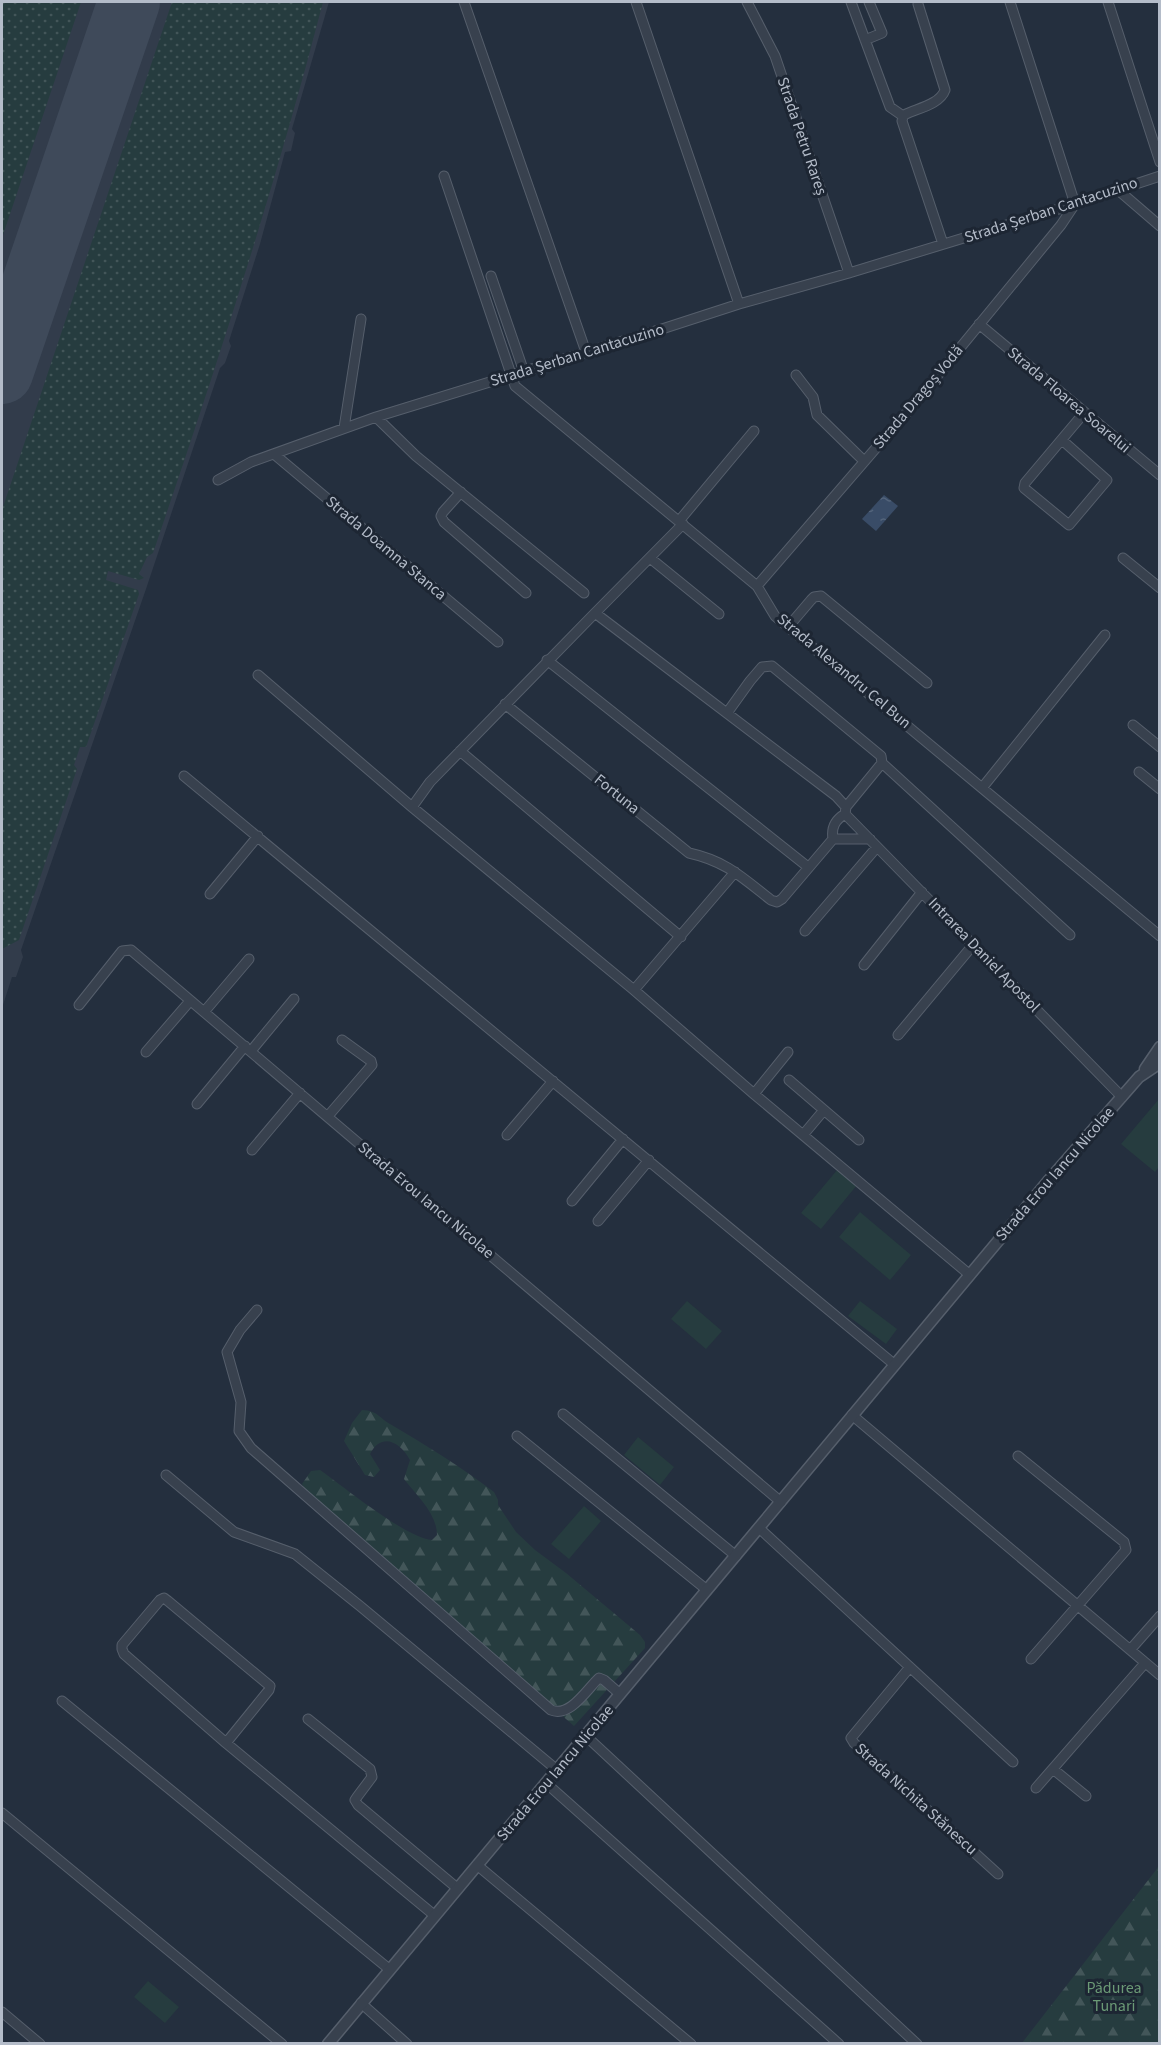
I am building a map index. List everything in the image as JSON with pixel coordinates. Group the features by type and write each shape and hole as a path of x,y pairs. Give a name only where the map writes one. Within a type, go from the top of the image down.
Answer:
{"street":[{"path":"464,2 586,352"},
{"path":"636,2 737,299"},
{"name":"Strada Petru Rareș","path":"747,2 775,56 849,273"},
{"path":"851,2 890,107 903,116 938,100 943,96 945,90 918,4"},
{"path":"865,40 882,33 870,2"},
{"path":"1010,2 1075,204"},
{"path":"1108,2 1160,162"},
{"name":"Strada Șerban Cantacuzino","path":"903,116 902,121 943,244"},
{"path":"444,176 511,375"},
{"name":"Strada Șerban Cantacuzino","path":"218,480 235,469 344,428 586,352 737,299 849,273 1160,176"},
{"path":"1117,189 1160,226"},
{"name":"Strada Dragoș Vodă","path":"757,585 979,324 1061,225 1075,204"},
{"path":"491,276 524,372"},
{"path":"344,428 361,319"},
{"name":"Strada Floarea Soarelui","path":"979,324 1160,475"},
{"name":"Strada Alexandru Cel Bun","path":"511,375 515,386 757,585 775,616 1160,936"},
{"path":"796,375 813,397 817,415 864,461"},
{"path":"1062,440 1107,480 1069,525 1024,488 1025,483 1084,413"},
{"path":"376,417 416,456 584,593"},
{"path":"412,807 430,782 547,660 650,558 681,523 754,431"},
{"name":"Strada Doamna Stanca","path":"274,454 498,642"},
{"path":"461,492 443,512 441,516 444,522 526,593"},
{"path":"650,558 719,614"},
{"path":"1123,558 1160,588"},
{"path":"788,627 814,597 821,597 927,683"},
{"name":"Intrarea Daniel Apostol","path":"595,613 836,796 877,847 1122,1097"},
{"path":"982,788 1105,635"},
{"path":"547,660 808,867 833,839 870,839"},
{"path":"727,713 762,667 772,666 881,756 882,763 1070,934"},
{"path":"258,675 970,1275"},
{"name":"Fortuna","path":"505,704 689,853 711,858 735,872 771,900 777,902 782,899 808,867"},
{"path":"1133,725 1160,747"},
{"path":"460,751 681,937"},
{"path":"833,839 832,831 835,822 882,763"},
{"path":"1139,772 1160,789"},
{"path":"184,776 895,1365"},
{"path":"210,894 258,836"},
{"path":"805,931 877,847"},
{"path":"634,990 735,872"},
{"path":"864,965 922,892"},
{"path":"898,1035 974,945"},
{"name":"Strada Erou Iancu Nicolae","path":"79,1005 122,951 131,950 781,1502"},
{"path":"204,1012 249,959"},
{"path":"197,1104 294,999"},
{"path":"146,1052 190,1001"},
{"path":"328,1116 372,1065 371,1061 342,1040"},
{"name":"Strada Erou Iancu Nicolae","path":"1160,1048 1160,1054"},
{"name":"Strada Erou Iancu Nicolae","path":"328,2043 852,1415 1142,1074 1160,1048"},
{"path":"754,1094 788,1052"},
{"name":"Strada Erou Iancu Nicolae","path":"1142,1074 1160,1063"},
{"path":"789,1080 859,1140"},
{"path":"507,1135 553,1081"},
{"path":"252,1150 300,1092"},
{"path":"803,1135 824,1110"},
{"path":"572,1201 623,1139"},
{"path":"598,1221 649,1160"},
{"path":"257,1311 240,1330 227,1352 241,1402 239,1431 251,1448 551,1710 562,1712 571,1706 599,1678 620,1694"},
{"path":"563,1414 736,1556"},
{"path":"852,1415 1160,1675"},
{"path":"517,1436 707,1590"},
{"path":"1018,1456 1126,1546 1126,1550 1031,1659"},
{"path":"166,1475 234,1532 295,1554 556,1770"},
{"path":"759,1528 1013,1762"},
{"path":"226,1743 270,1686 164,1598 122,1645 122,1649 226,1743 434,1916"},
{"path":"1130,1650 1160,1616"},
{"path":"1036,1788 1144,1663"},
{"name":"Strada Nichita Stănescu","path":"910,1667 851,1738 998,1874"},
{"path":"62,1701 389,1969"},
{"path":"308,1719 372,1773 372,1778 355,1800 358,1804 457,1888"},
{"path":"586,1736 917,2043"},
{"path":"1053,1769 1086,1796"},
{"path":"546,1783 839,2043"},
{"path":"2,1812 282,2043"},
{"path":"477,1865 691,2043"},
{"path":"361,2003 407,2043"},
{"path":"2,2012 40,2043"}],"shaded area":[{"path":"2,2 329,2 292,129 295,133 291,151 285,152 260,244 229,341 231,346 225,363 220,368 21,950 23,957 16,977 12,977 2,1008"}],"green space":[{"path":"2,2 81,2 2,238"},
{"path":"172,2 323,2 285,141 199,416 153,553 147,557 139,574 144,578 139,580 108,571 106,580 138,590 139,594 86,747 80,747 74,765 77,769 19,940 2,949 2,510"},
{"path":"1159,1099 1159,1167 1155,1172 1121,1144"},
{"path":"838,1169 857,1185 821,1229 801,1213"},
{"path":"860,1212 911,1255 890,1280 839,1237"},
{"path":"687,1301 722,1331 706,1349 671,1319"},
{"path":"860,1301 897,1329 886,1344 848,1316"},
{"path":"362,1410 375,1413 494,1492 498,1505 516,1532 640,1635 645,1642 645,1648 574,1726 306,1491 302,1484 311,1471 320,1470 375,1511 407,1531 432,1540 437,1535 430,1512 404,1479 410,1460 406,1453 396,1444 385,1441 379,1443 370,1454 380,1470 374,1477 365,1475 344,1441 352,1423"},
{"path":"638,1437 674,1467 660,1485 624,1455"},
{"path":"584,1506 601,1521 569,1559 551,1544"},
{"name":"Pădurea Tunari","path":"1159,1865 1159,2043 1022,2043 1156,1870"},
{"path":"148,1981 179,2007 165,2023 134,1997"}],"water":[{"path":"884,495 898,506 876,531 862,519"}],"runway":[{"path":"2,373 129,2"}]}
